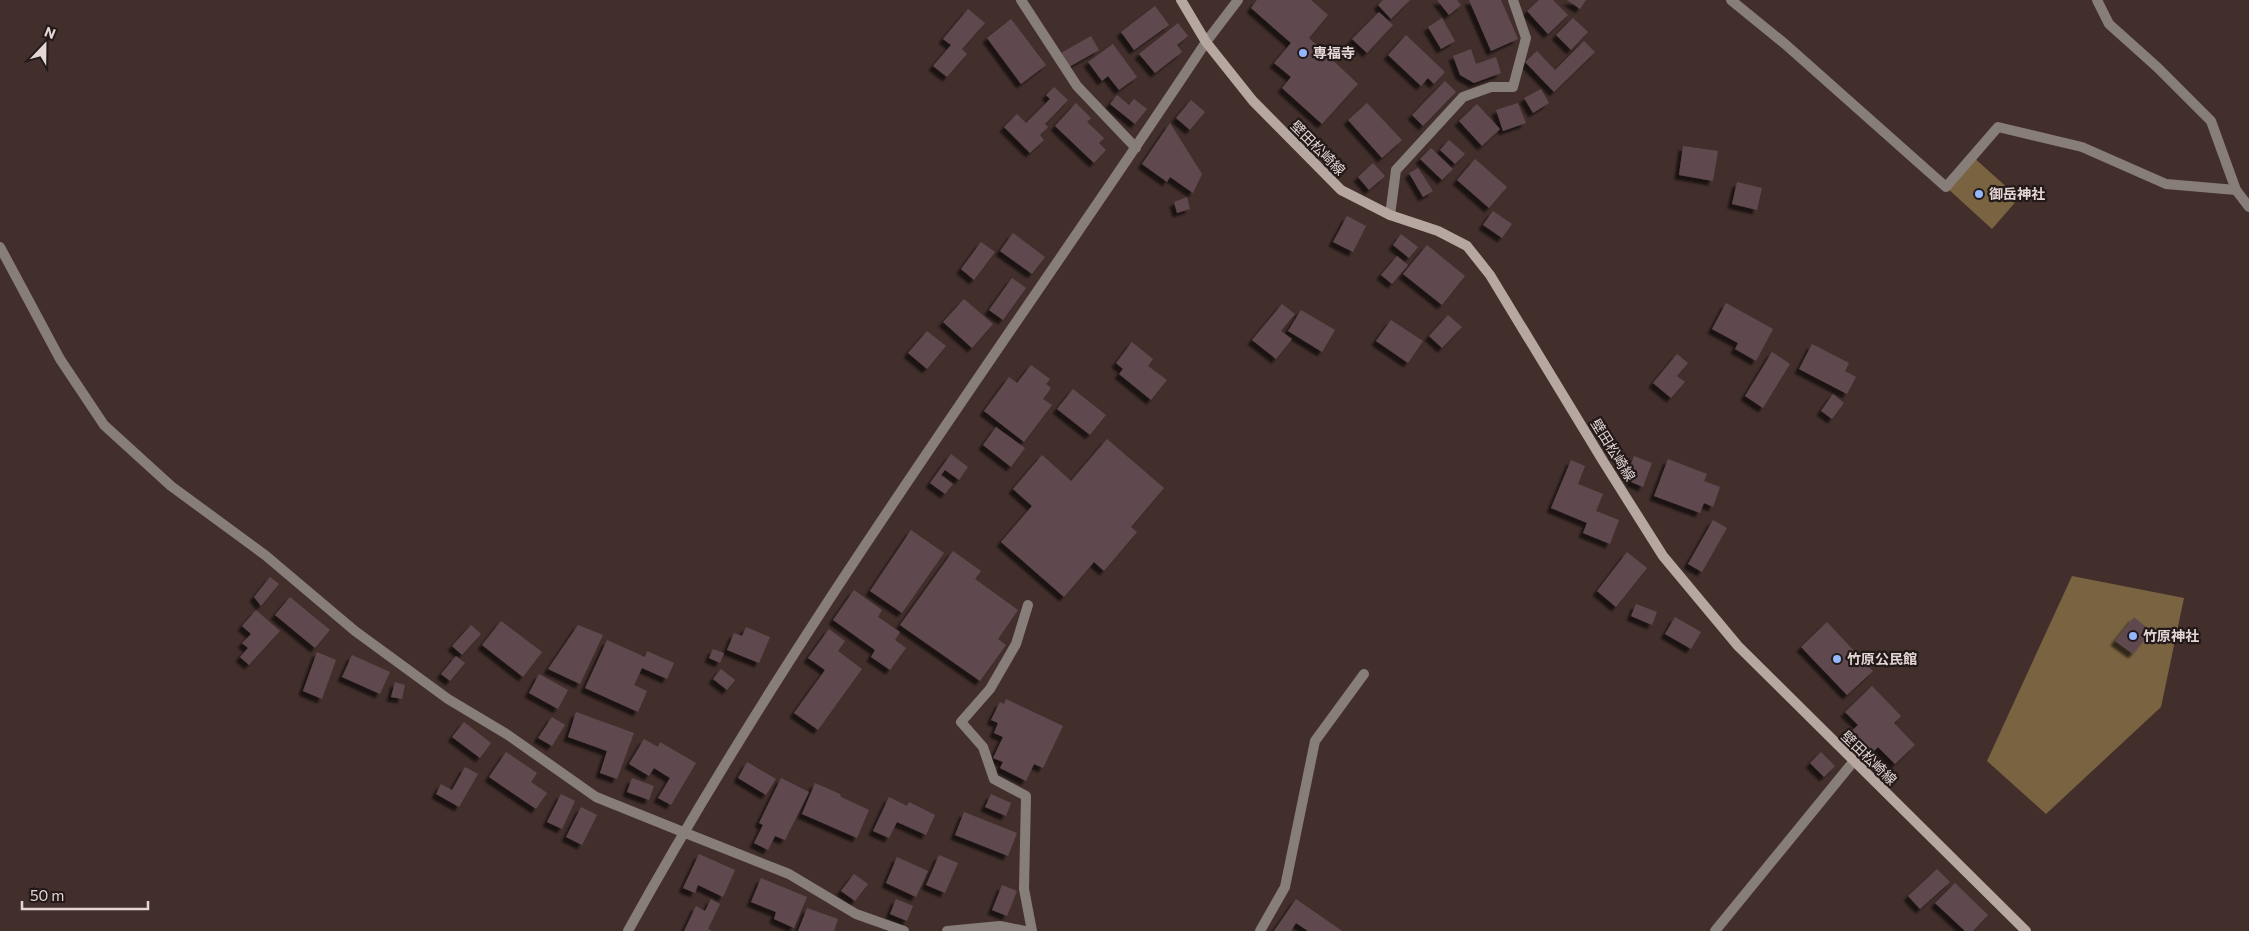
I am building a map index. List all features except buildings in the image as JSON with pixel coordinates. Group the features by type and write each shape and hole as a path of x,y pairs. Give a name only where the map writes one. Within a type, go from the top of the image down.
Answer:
{"main road":[{"name":"壁田松崎線","path":"1181,0 1206,42 1253,101 1340,190 1390,215 1438,231 1467,246 1490,275 1663,556 1738,646 1853,762 2026,931"}],"street":[{"path":"1021,0 1077,86 1136,148"},
{"path":"628,931 683,832 852,565 1206,42 1238,0"},
{"path":"1390,215 1396,170 1463,97 1491,87 1512,87 1526,38 1513,0"},
{"path":"1731,0 1785,44 1946,187 1998,127 2082,147 2166,184 2236,190"},
{"path":"2097,0 2109,24 2157,67 2211,121 2236,190 2249,207"},
{"path":"0,247 60,359 104,425 171,486 265,555 355,631 448,699 508,735 596,797 789,874 856,914 904,931"},
{"path":"1028,604 1016,644 990,689 961,722 983,747 994,779 1026,796 1024,889 1032,931"},
{"path":"1260,931 1285,887 1315,741 1364,674"},
{"path":"1715,931 1853,762"},
{"path":"947,931 977,930 1000,926 1025,931"}],"shaded area":[{"path":"1972,156 2019,198 1992,229 1946,187"},
{"path":"2072,576 2184,598 2161,707 2046,814 1987,761"}],"place":[{"name":"専福寺","path":"1303,53"},
{"name":"御岳神社","path":"1979,194"},
{"name":"竹原神社","path":"2133,636"},
{"name":"竹原公民館","path":"1837,659"}]}
